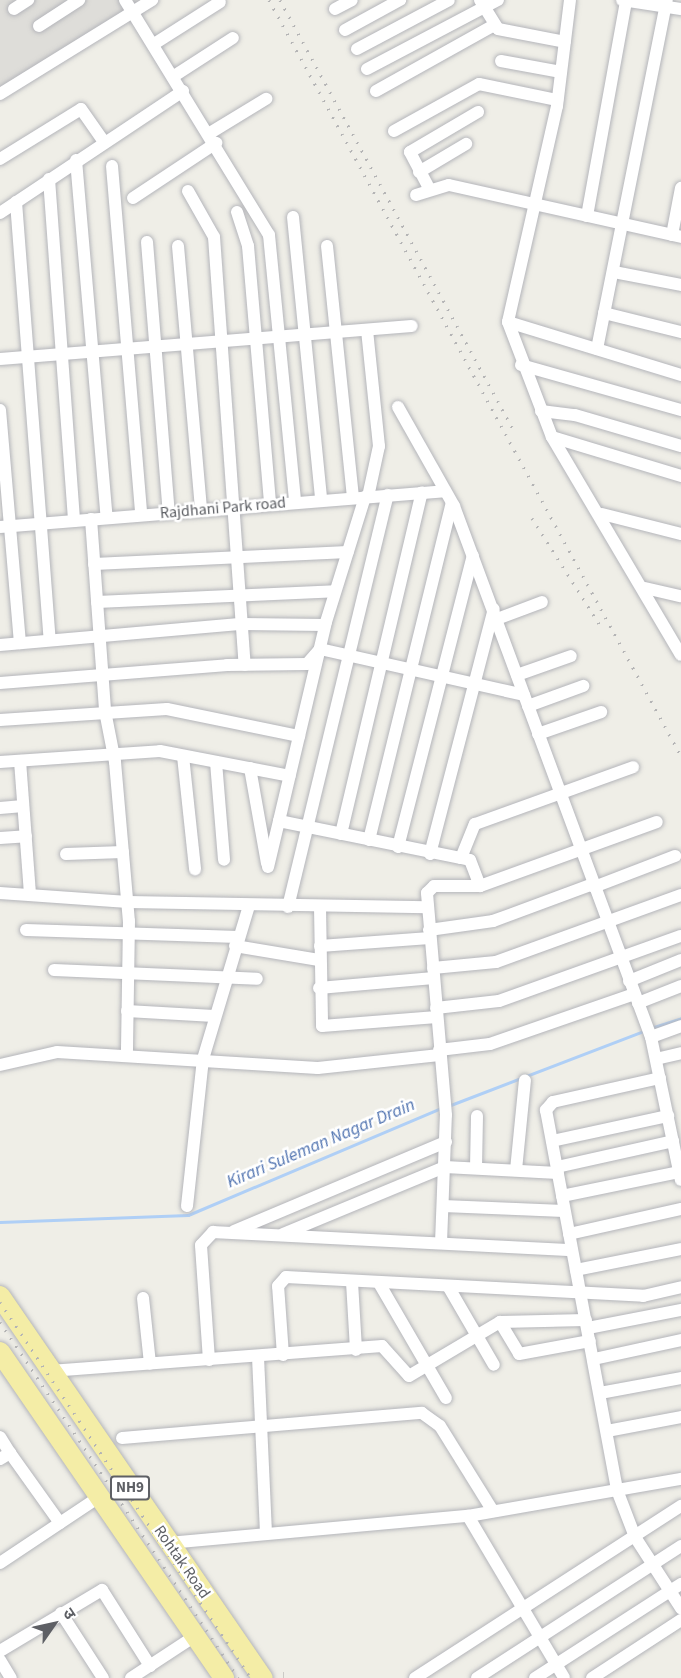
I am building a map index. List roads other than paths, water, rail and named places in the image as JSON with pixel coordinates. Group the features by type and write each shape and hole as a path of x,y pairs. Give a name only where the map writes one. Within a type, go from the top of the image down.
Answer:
{"highway":[{"name":"Rohtak Road","path":"0,1296 263,1678"},
{"name":"Rohtak Road","path":"0,1352 224,1678"},
{"path":"131,1544 157,1526"}],"street":[{"path":"14,9 28,0"},
{"path":"39,26 79,0"},
{"path":"125,0 213,138 269,235 282,337 295,502"},
{"path":"0,94 152,0"},
{"path":"335,9 352,0"},
{"path":"345,30 400,0"},
{"path":"357,49 449,0"},
{"path":"367,69 482,4 498,0"},
{"path":"570,0 557,100 508,322 521,365 552,437 602,514 678,643 681,655"},
{"path":"587,216 624,0 666,3 681,9"},
{"path":"154,44 220,2"},
{"path":"597,349 624,224 666,3"},
{"path":"482,4 494,25"},
{"path":"376,91 494,25 565,42"},
{"path":"174,76 233,38"},
{"path":"501,61 561,72"},
{"path":"394,131 479,84 557,100"},
{"path":"0,213 76,160 183,91"},
{"path":"133,198 266,99"},
{"path":"0,159 81,109 104,142"},
{"path":"430,190 410,152 478,112"},
{"path":"419,172 466,144"},
{"path":"76,160 107,518"},
{"path":"112,166 124,349 141,515"},
{"path":"49,178 59,354 74,521"},
{"path":"416,195 449,184 677,236 681,189"},
{"path":"188,191 214,237 245,664"},
{"path":"16,202 50,640"},
{"path":"237,212 248,246 270,504"},
{"path":"293,217 321,500"},
{"path":"147,242 169,513"},
{"path":"178,246 201,510"},
{"path":"327,246 336,332 362,497"},
{"path":"614,272 681,285"},
{"path":"604,313 681,332"},
{"path":"508,322 681,375"},
{"path":"0,358 412,326"},
{"path":"250,768 268,867 325,625 379,446 367,330"},
{"path":"521,365 681,410"},
{"path":"398,406 452,503 473,555 651,1037 668,1116 680,1176 562,1196"},
{"path":"0,410 6,527 20,643"},
{"path":"541,411 575,415 681,446"},
{"path":"552,437 681,476"},
{"name":"Rajdhani Park road","path":"6,527 445,490"},
{"path":"341,834 422,492"},
{"path":"288,907 310,827 388,495"},
{"path":"369,840 452,503"},
{"path":"602,514 681,534"},
{"path":"91,519 105,711 109,751 115,762 128,902 127,1053"},
{"path":"94,564 238,559 348,552"},
{"path":"398,847 440,676 473,555"},
{"path":"645,588 681,596"},
{"path":"97,602 335,591"},
{"path":"495,614 542,602"},
{"path":"430,854 472,684 495,614"},
{"path":"0,645 242,624 325,625"},
{"path":"320,649 440,676 526,700 582,686"},
{"path":"0,684 245,664 307,664 320,649"},
{"path":"517,675 572,656"},
{"path":"0,720 105,711 167,709 299,736"},
{"path":"538,734 601,712"},
{"path":"0,762 109,751 183,756 290,776"},
{"path":"183,756 195,869"},
{"path":"20,761 30,896"},
{"path":"216,762 224,860"},
{"path":"461,858 473,825 558,789 633,767"},
{"path":"0,808 23,806"},
{"path":"279,821 430,854 470,860 480,886"},
{"path":"441,1244 446,1115 427,892 434,886 480,886 657,822"},
{"path":"0,838 26,836"},
{"path":"66,854 123,852"},
{"path":"320,946 430,934 493,921 675,856"},
{"path":"0,893 128,902 249,906 427,907"},
{"path":"319,988 496,962 681,895"},
{"path":"187,1206 203,1059 225,976 249,906"},
{"path":"320,907 319,988 322,1026 437,1013 498,1001 681,936"},
{"path":"26,930 129,934 237,942 319,960"},
{"path":"629,981 681,960"},
{"path":"54,970 258,979"},
{"path":"0,1065 57,1052 127,1053 318,1068 490,1044 681,986"},
{"path":"128,1011 214,1016"},
{"path":"651,1037 681,1026"},
{"path":"656,1059 681,1053"},
{"path":"660,1078 549,1104 552,1140 564,1211 594,1359 617,1490 635,1537 681,1608"},
{"path":"516,1170 525,1080"},
{"path":"476,1168 477,1116"},
{"path":"552,1140 668,1116"},
{"path":"279,1235 445,1167 557,1170 673,1141"},
{"path":"230,1233 446,1142"},
{"path":"443,1206 564,1211"},
{"path":"569,1234 681,1209"},
{"path":"209,1360 201,1245 207,1235 230,1233 279,1235 572,1250"},
{"path":"576,1270 681,1249"},
{"path":"283,1355 282,1278 643,1296 681,1287"},
{"path":"352,1282 356,1350"},
{"path":"379,1283 446,1398"},
{"path":"448,1286 494,1365"},
{"path":"143,1298 150,1364"},
{"path":"50,1371 386,1346 409,1376 500,1322 587,1324 681,1310"},
{"path":"500,1322 519,1354 590,1341"},
{"path":"594,1359 681,1340"},
{"path":"258,1357 266,1533"},
{"path":"600,1393 681,1378"},
{"path":"122,1438 261,1426 433,1417 494,1511"},
{"path":"607,1431 681,1417"},
{"path":"0,1437 5,1456 60,1523"},
{"path":"169,1543 468,1516 681,1479"},
{"path":"0,1563 99,1497"},
{"path":"416,1678 681,1506"},
{"path":"468,1516 520,1612 564,1678"},
{"path":"477,1678 681,1546"},
{"path":"535,1678 681,1584"},
{"path":"0,1651 102,1590 150,1666"},
{"path":"62,1613 103,1678"},
{"path":"592,1678 681,1620"},
{"path":"131,1678 195,1636"},
{"path":"0,1660 11,1678"}],"waterway":[{"name":"Kirari Suleman Nagar Drain","path":"654,1027 681,1018"},
{"name":"Kirari Suleman Nagar Drain","path":"448,1106 641,1032"},
{"name":"Kirari Suleman Nagar Drain","path":"0,1222 188,1215 441,1108"}],"railway":[{"path":"269,0 681,756"},
{"path":"280,0 515,432"},
{"path":"532,518 600,625"},
{"path":"0,1302 251,1678"},
{"path":"0,1322 238,1678"}]}
